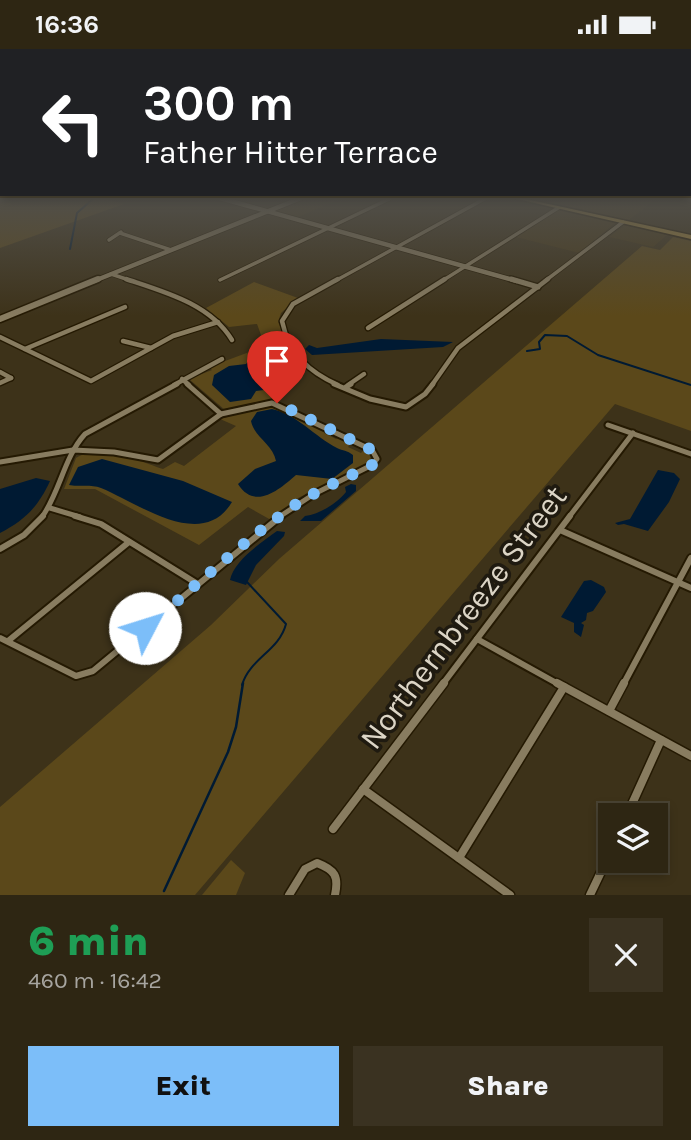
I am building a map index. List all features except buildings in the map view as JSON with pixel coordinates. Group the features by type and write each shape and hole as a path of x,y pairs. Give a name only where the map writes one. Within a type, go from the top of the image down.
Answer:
{"main road":[{"path":"0,319 201,237"}],"street":[{"path":"109,240 113,237"},
{"path":"136,237 171,250"},
{"path":"220,280 308,237"},
{"path":"361,237 538,288"},
{"path":"413,237 299,299 284,314 283,330 301,361 315,373 398,407 411,404 438,381 448,357 603,237"},
{"path":"368,328 512,237"},
{"path":"111,274 201,308 218,322 232,340"},
{"path":"25,349 125,307"},
{"path":"0,337 91,381 173,336 218,322"},
{"path":"123,341 151,348"},
{"path":"0,549 32,530 50,508 73,450 85,434 222,359"},
{"path":"0,372 11,378 0,383"},
{"path":"346,387 364,374"},
{"path":"182,379 221,414"},
{"path":"0,462 73,450 114,452 158,460 221,414 277,403 372,450 377,455 376,460 297,504 196,583 108,660 88,673 76,676 68,673 4,640 129,543"},
{"path":"608,425 691,454"},
{"name":"Northernbreeze Street","path":"333,829 633,433"},
{"path":"50,508 97,522 196,583"},
{"path":"560,530 691,588"},
{"path":"609,711 691,558"},
{"path":"477,639 691,756"},
{"path":"459,858 564,687"},
{"path":"632,803 661,740"},
{"path":"363,789 510,895"},
{"path":"289,895 304,869 317,863 332,869 338,880 335,895"},
{"path":"590,895 600,873"}],"shaded area":[{"path":"0,237 30,237 0,248"},
{"path":"518,237 598,237 579,253"},
{"path":"611,237 664,237 653,247"},
{"path":"673,237 691,241 691,431 615,404 195,895 0,895 0,807 211,625 279,559 642,246 660,250"},
{"path":"254,282 298,298 281,313 278,322 299,364 275,379 289,387 271,401 225,410 189,379 212,370 209,367 265,346 257,324 229,327 206,308"},
{"path":"276,405 336,439 340,437 351,443 348,447 361,453 365,449 371,455 369,464 298,498 271,520 248,507 199,545 95,489 64,489 76,458 96,452 120,455 163,469 175,462 184,466 236,426 220,419"},
{"path":"231,860 245,873 236,895 202,895"}],"water":[{"path":"381,339 453,342 443,347 312,355 305,349 309,345 317,348"},
{"path":"289,354 264,367 276,384 272,389 256,391 251,399 230,402 212,385 214,375 229,366 246,364 252,357"},
{"path":"272,409 290,416 337,448 351,453 353,463 332,479 296,475 267,495 252,496 245,492 238,484 255,469 276,461 251,421 257,412"},
{"path":"102,459 183,481 232,502 219,516 204,523 187,523 151,512 101,488 69,485 78,467"},
{"path":"658,470 674,473 680,479 669,502 648,531 615,523 630,519"},
{"path":"36,478 50,481 41,498 24,518 0,533 0,489"},
{"path":"356,485 356,491 321,521 300,521 305,516 322,511 333,504 346,492 345,487"},
{"path":"277,531 285,532 284,536 256,565 246,585 230,580 242,559"},
{"path":"591,580 604,587 606,592 581,623 584,625 581,637 574,632 574,623 561,617 584,581"}],"waterway":[{"path":"70,249 72,237"},
{"path":"527,351 540,349 539,342 545,335 567,336 598,355 691,385"},
{"path":"242,685 251,668 277,641 286,624 247,582"},
{"path":"164,891 228,752 236,727 243,683"}],"route":[{"path":"145,628 197,582 297,504 372,465 377,459 372,450 277,403"}]}
